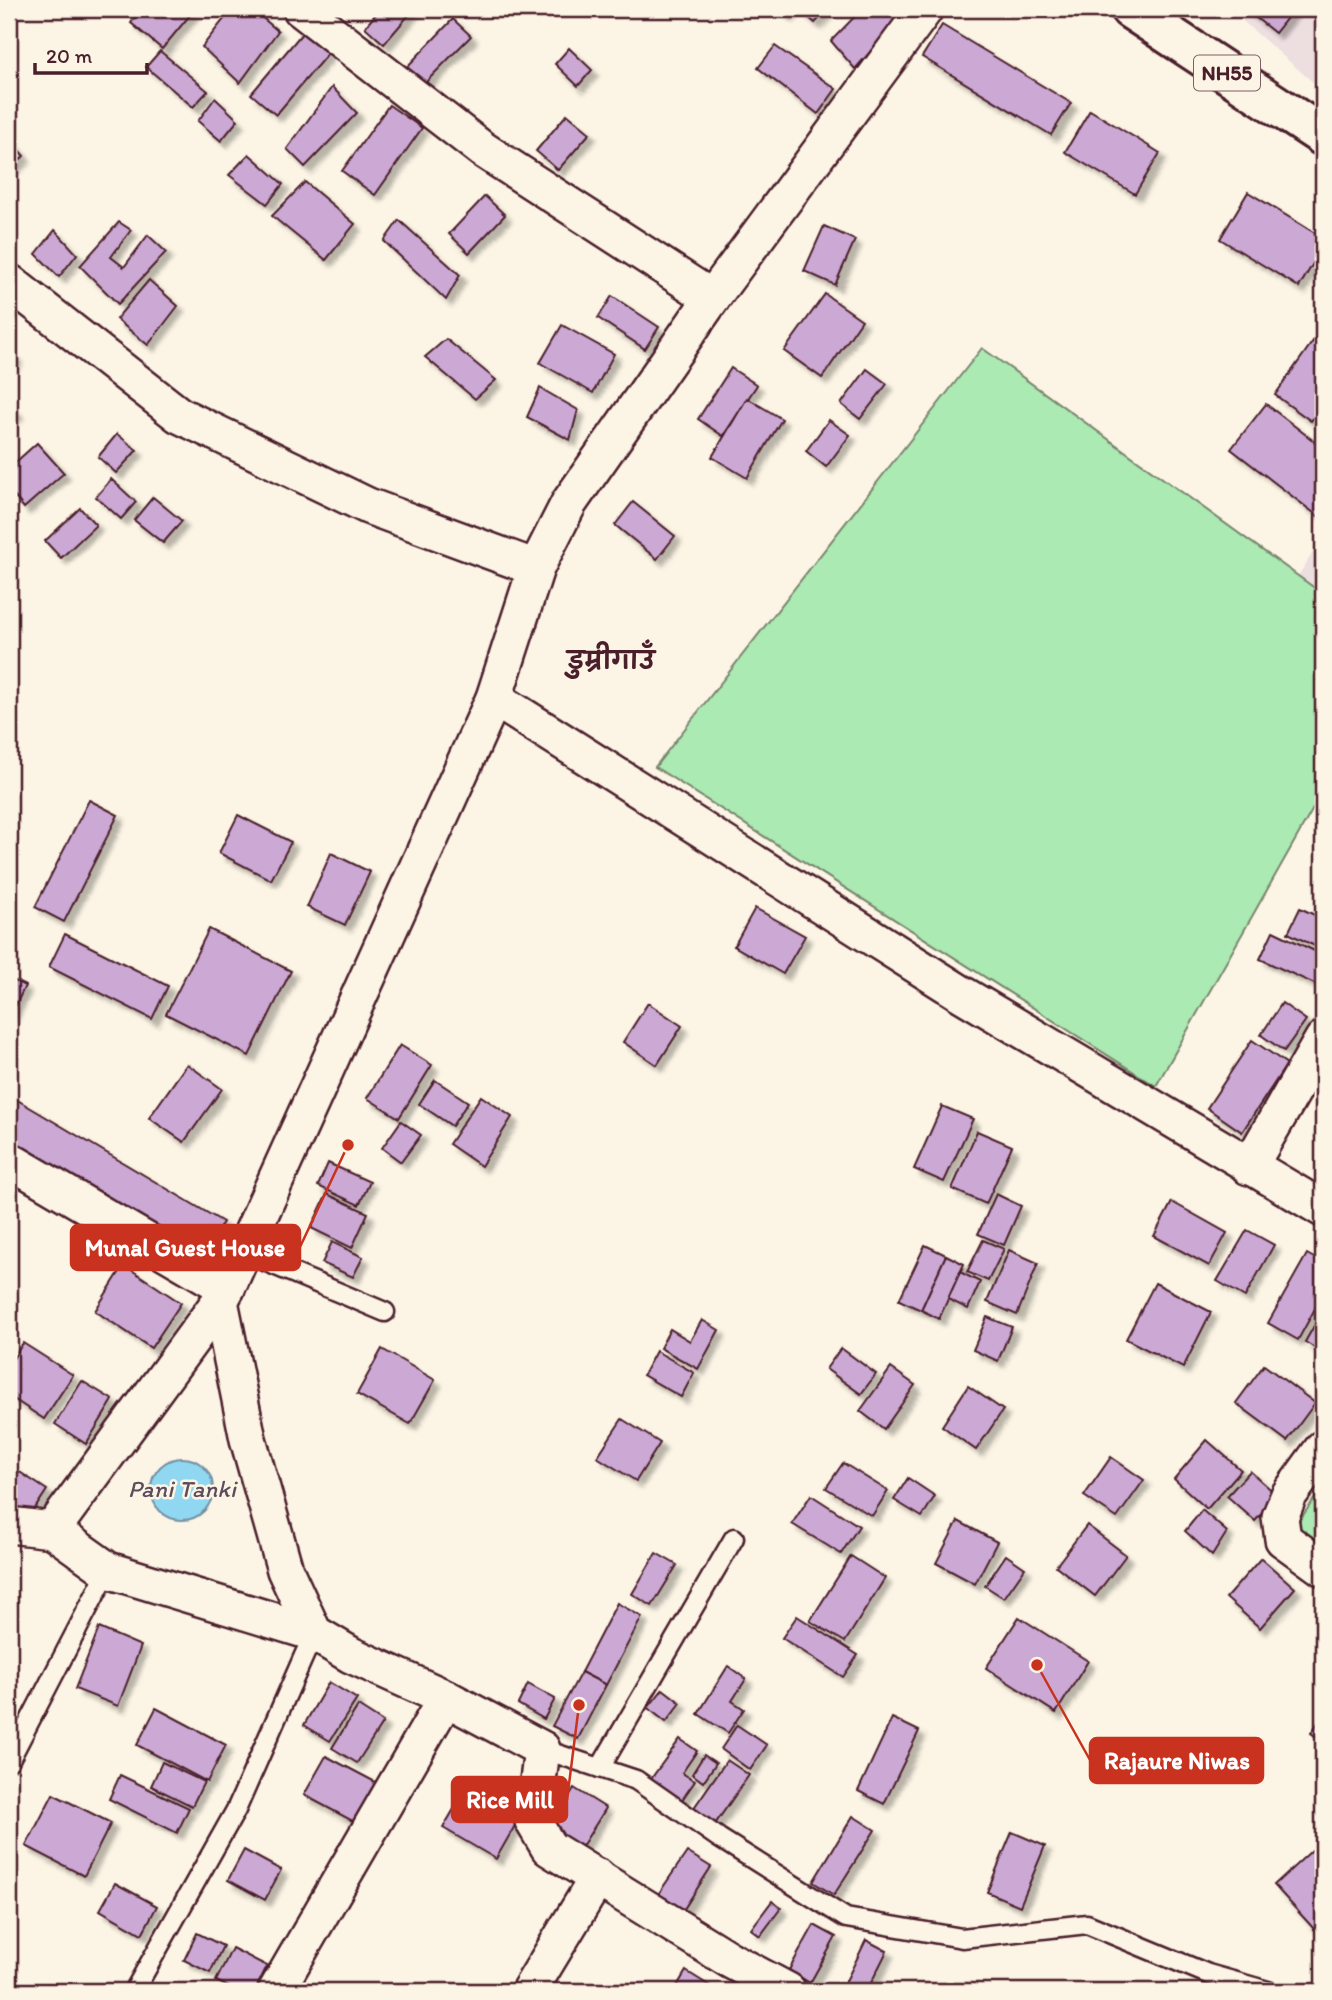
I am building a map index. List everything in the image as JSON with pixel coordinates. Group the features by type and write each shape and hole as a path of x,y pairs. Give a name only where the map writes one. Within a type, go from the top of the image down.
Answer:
{"main road":[{"name":"NH55","path":"1130,9 1323,136"}],"street":[{"path":"301,9 482,149 712,298"},
{"path":"52,1530 223,1295 494,698 536,568 569,503 712,298 925,9"},
{"path":"9,282 179,415 368,506 536,568"},
{"path":"494,698 962,994 1323,1209"},
{"path":"1250,1167 1323,1039"},
{"path":"9,1160 223,1295 248,1439 285,1570 314,1633"},
{"path":"1323,1448 1289,1495 1280,1517 1283,1539 1323,1568"},
{"path":"9,1525 52,1530 108,1570 314,1633 351,1655 446,1698 542,1749 533,1821 549,1848 730,1960 788,1991"},
{"path":"276,1991 446,1698"},
{"path":"529,1991 598,1877"}],"lane":[{"path":"243,1252 384,1312"},
{"path":"600,1768 734,1538"},
{"path":"9,1762 108,1570"},
{"path":"134,1991 236,1810 314,1633"},
{"path":"542,1749 636,1780 719,1838 846,1918 962,1938 1087,1924 1208,1974 1268,1991"}],"shaded area":[{"path":"1229,9 1323,9 1323,91"},
{"path":"1323,537 1323,594 1298,576"}],"green space":[{"path":"982,348 1323,594 1323,791 1156,1086 655,767"},
{"path":"1323,1486 1323,1551 1293,1530"}],"water":[{"name":"Pani Tanki","path":"176,1458 188,1458 204,1467 211,1477 211,1501 204,1511 188,1520 176,1520 165,1515 156,1506 151,1495 151,1483 156,1472 165,1463"}],"building":[{"path":"141,9 195,9 162,49 131,23"},
{"path":"232,9 252,9 278,31 240,83 202,47"},
{"path":"380,9 414,9 384,44 365,27"},
{"path":"779,9 794,9 787,16"},
{"path":"799,9 828,9 815,23"},
{"path":"862,9 903,9 906,12 855,69 831,41"},
{"path":"1245,9 1294,9 1275,33"},
{"path":"453,19 471,36 418,90 401,73"},
{"path":"942,25 1071,103 1051,135 922,57"},
{"path":"303,32 328,53 276,115 251,94"},
{"path":"775,46 836,89 818,114 758,68"},
{"path":"569,48 592,70 578,86 555,64"},
{"path":"160,51 208,91 193,107 146,67"},
{"path":"332,87 357,113 305,167 287,149"},
{"path":"215,98 238,120 221,141 198,121"},
{"path":"389,105 422,128 375,195 342,171"},
{"path":"1090,110 1160,153 1135,194 1065,152"},
{"path":"567,114 590,133 558,170 536,151"},
{"path":"11,141 24,156 9,170 9,143"},
{"path":"249,154 283,184 267,204 229,175"},
{"path":"305,182 355,224 326,260 272,216"},
{"path":"1248,192 1323,238 1323,247 1299,287 1220,239"},
{"path":"485,196 505,215 469,253 449,234"},
{"path":"399,220 460,275 446,300 384,241"},
{"path":"119,222 131,230 111,257 124,267 148,235 166,252 118,304 80,266"},
{"path":"824,226 855,240 835,285 804,271"},
{"path":"55,230 77,254 59,277 36,254"},
{"path":"149,280 178,306 148,345 116,319"},
{"path":"825,294 862,320 822,378 784,351"},
{"path":"612,296 659,327 645,349 598,318"},
{"path":"562,325 614,354 593,393 540,363"},
{"path":"1323,327 1323,404 1311,421 1275,395"},
{"path":"446,339 496,380 475,399 425,357"},
{"path":"9,351 16,358 9,366"},
{"path":"731,368 757,385 723,436 698,419"},
{"path":"867,369 887,384 860,419 841,404"},
{"path":"540,388 578,410 570,440 527,417"},
{"path":"747,398 782,419 747,478 712,457"},
{"path":"1266,404 1323,448 1323,520 1231,449"},
{"path":"9,405 17,412 9,421"},
{"path":"829,420 850,435 826,467 806,451"},
{"path":"117,434 137,450 116,473 98,457"},
{"path":"37,443 64,473 24,508 9,490 9,468"},
{"path":"111,479 136,502 121,519 96,497"},
{"path":"153,497 182,521 163,543 134,520"},
{"path":"633,502 675,536 657,559 615,525"},
{"path":"80,508 96,525 61,558 45,541"},
{"path":"89,800 118,815 64,922 35,907"},
{"path":"238,815 291,842 271,880 219,853"},
{"path":"331,853 370,872 345,925 307,907"},
{"path":"755,908 805,936 783,974 734,946"},
{"path":"1300,908 1323,919 1323,950 1288,933"},
{"path":"209,929 291,971 249,1056 166,1014"},
{"path":"1273,931 1323,955 1323,988 1260,959"},
{"path":"65,934 168,986 152,1019 49,967"},
{"path":"9,978 25,986 9,1019"},
{"path":"648,1003 682,1026 657,1065 623,1042"},
{"path":"1282,1003 1306,1020 1284,1051 1261,1035"},
{"path":"1252,1040 1287,1064 1242,1132 1207,1108"},
{"path":"400,1045 432,1065 399,1118 367,1098"},
{"path":"187,1064 222,1089 184,1142 149,1118"},
{"path":"435,1080 468,1102 452,1126 419,1104"},
{"path":"9,1095 223,1222 203,1255 9,1139"},
{"path":"481,1096 512,1117 481,1166 449,1144"},
{"path":"942,1106 973,1119 944,1182 914,1169"},
{"path":"401,1121 421,1135 401,1162 382,1148"},
{"path":"977,1131 1012,1146 986,1204 952,1189"},
{"path":"328,1163 370,1182 359,1205 318,1186"},
{"path":"327,1194 368,1213 352,1248 311,1228"},
{"path":"996,1194 1021,1206 1004,1245 978,1234"},
{"path":"1172,1202 1227,1233 1209,1266 1154,1236"},
{"path":"1247,1230 1274,1245 1245,1297 1217,1281"},
{"path":"983,1240 1004,1249 988,1281 967,1272"},
{"path":"332,1242 363,1257 353,1277 322,1263"},
{"path":"925,1245 946,1255 921,1310 899,1300"},
{"path":"1009,1250 1038,1263 1017,1315 987,1302"},
{"path":"1307,1254 1323,1263 1323,1294 1298,1340 1268,1323"},
{"path":"946,1255 964,1264 939,1319 921,1310"},
{"path":"124,1265 181,1303 151,1348 95,1311"},
{"path":"960,1272 980,1282 968,1309 948,1299"},
{"path":"1155,1283 1211,1312 1183,1368 1126,1339"},
{"path":"1323,1310 1323,1353 1305,1342"},
{"path":"987,1317 1012,1327 998,1361 973,1350"},
{"path":"702,1320 719,1330 698,1369 660,1348 670,1329 690,1341"},
{"path":"23,1343 73,1375 44,1419 9,1396 9,1365"},
{"path":"841,1348 876,1374 861,1394 826,1369"},
{"path":"382,1349 435,1380 410,1424 357,1394"},
{"path":"656,1351 694,1373 681,1397 643,1375"},
{"path":"1264,1365 1315,1403 1287,1441 1236,1403"},
{"path":"891,1368 915,1385 884,1429 860,1411"},
{"path":"82,1381 113,1400 86,1444 55,1424"},
{"path":"968,1386 1003,1410 976,1450 942,1426"},
{"path":"622,1419 660,1443 636,1481 597,1457"},
{"path":"1207,1440 1241,1470 1207,1509 1174,1479"},
{"path":"1111,1457 1144,1480 1117,1518 1084,1496"},
{"path":"843,1463 888,1491 872,1516 826,1488"},
{"path":"9,1465 47,1490 28,1519 9,1506"},
{"path":"1250,1471 1278,1496 1255,1521 1227,1496"},
{"path":"908,1478 935,1496 922,1517 894,1500"},
{"path":"811,1495 859,1526 841,1554 792,1524"},
{"path":"1202,1510 1227,1532 1212,1556 1185,1531"},
{"path":"958,1521 997,1542 975,1584 936,1563"},
{"path":"1087,1525 1126,1555 1095,1596 1056,1566"},
{"path":"656,1553 677,1565 652,1606 632,1594"},
{"path":"1006,1555 1025,1568 1004,1598 985,1586"},
{"path":"851,1556 885,1578 845,1642 810,1621"},
{"path":"1261,1558 1295,1588 1260,1628 1226,1598"},
{"path":"617,1603 642,1617 606,1685 581,1672"},
{"path":"797,1616 858,1655 843,1677 782,1638"},
{"path":"1019,1617 1088,1661 1056,1713 986,1668"},
{"path":"99,1628 141,1646 118,1706 75,1689"},
{"path":"728,1666 746,1679 732,1701 744,1709 728,1733 698,1714"},
{"path":"581,1672 606,1685 578,1739 552,1726"},
{"path":"329,1682 357,1699 330,1741 304,1725"},
{"path":"528,1684 555,1699 544,1719 518,1704"},
{"path":"663,1689 681,1703 666,1722 648,1708"},
{"path":"358,1706 383,1722 357,1763 332,1748"},
{"path":"156,1708 226,1745 207,1782 137,1745"},
{"path":"1323,1715 1323,1742 1311,1733"},
{"path":"892,1718 919,1731 884,1804 858,1791"},
{"path":"737,1725 767,1745 750,1770 721,1749"},
{"path":"680,1739 697,1751 682,1773 695,1781 679,1804 648,1783"},
{"path":"704,1755 716,1763 703,1782 692,1774"},
{"path":"326,1756 381,1785 360,1825 304,1795"},
{"path":"727,1760 749,1775 713,1827 691,1812"},
{"path":"162,1762 204,1782 192,1806 151,1786"},
{"path":"120,1775 189,1808 177,1833 109,1799"},
{"path":"468,1785 521,1815 496,1859 443,1828"},
{"path":"574,1788 606,1808 581,1848 549,1829"},
{"path":"53,1794 111,1823 84,1876 26,1846"},
{"path":"853,1816 875,1830 834,1895 813,1882"},
{"path":"1012,1832 1045,1846 1020,1906 987,1892"},
{"path":"1323,1840 1323,1921 1314,1929 1274,1885"},
{"path":"244,1850 281,1870 265,1900 228,1880"},
{"path":"687,1852 711,1867 682,1912 657,1896"},
{"path":"115,1883 157,1906 142,1934 100,1910"},
{"path":"772,1901 781,1908 760,1936 751,1929"},
{"path":"814,1925 836,1937 810,1983 789,1970"},
{"path":"197,1933 223,1946 210,1973 184,1960"},
{"path":"866,1940 887,1951 867,1991 841,1991"},
{"path":"232,1948 267,1966 255,1991 237,1991 216,1981"},
{"path":"686,1971 710,1986 707,1991 674,1991"}],"place":[{"name":"Munal Guest House","path":"348,1145"},
{"name":"Rajaure Niwas","path":"1037,1665"},
{"name":"Rice Mill","path":"579,1705"}],"district":[{"name":"डुम्रीगाउँ","path":"611,661"}]}
